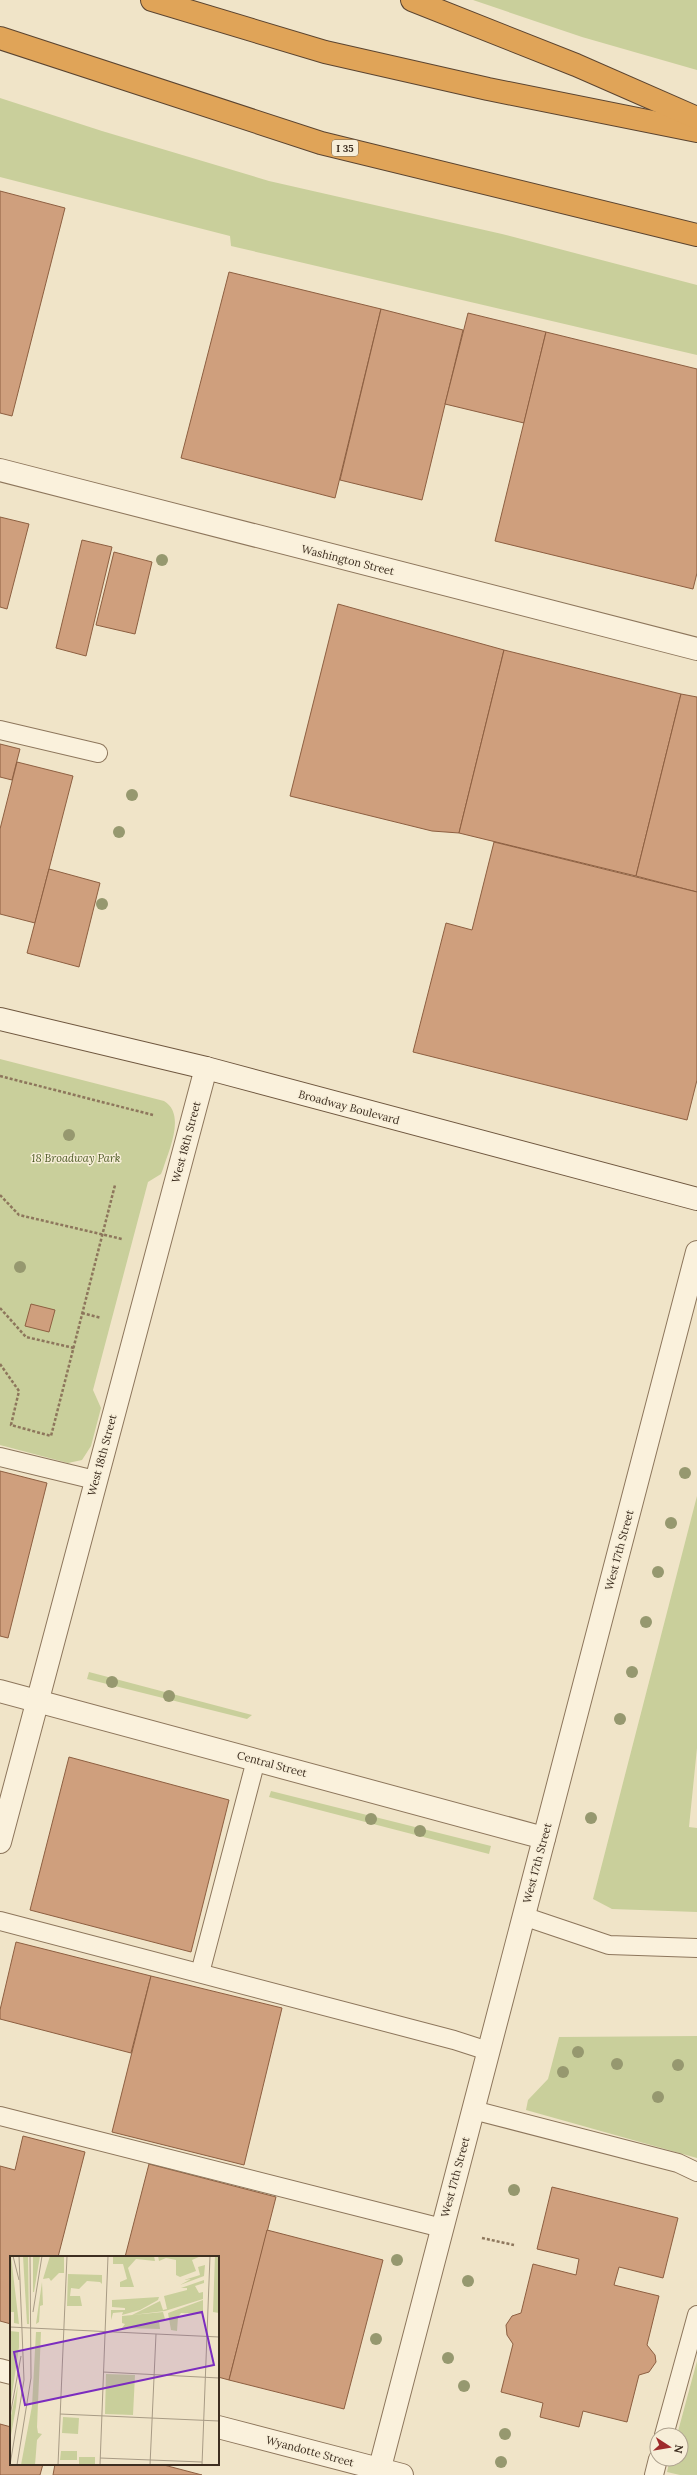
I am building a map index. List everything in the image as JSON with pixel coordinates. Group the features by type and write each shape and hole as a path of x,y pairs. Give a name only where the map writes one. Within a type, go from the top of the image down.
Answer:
{"highway":[{"path":"152,0 325,52 488,89 697,131"},
{"path":"412,0 576,65 697,118"},
{"name":"I 35","path":"0,38 321,143 697,235"}],"street":[{"name":"Washington Street","path":"0,470 697,649"},
{"name":"Broadway Boulevard","path":"0,1019 206,1068 697,1199"},
{"name":"West 18th Street","path":"0,1842 95,1480 206,1068"},
{"name":"West 17th Street","path":"378,2472 697,1252"},
{"name":"Central Street","path":"0,1691 544,1838"},
{"path":"0,2370 10,2373"},
{"name":"Wyandotte Street","path":"219,2427 378,2472 402,2475"}],"lane":[{"path":"0,730 98,753"},
{"path":"0,1457 95,1480"},
{"path":"200,1973 256,1760"},
{"path":"523,1916 609,1945 697,1948"},
{"path":"0,1921 200,1973 488,2051"},
{"path":"473,2110 678,2163 697,2172"},
{"path":"0,2116 442,2228"},
{"path":"666,2427 697,2315"}],"path":[{"path":"0,1076 153,1115"},
{"path":"0,1364 19,1392 12,1426 51,1436 115,1185"},
{"path":"0,1196 19,1215 122,1239"},
{"path":"0,1308 26,1336 74,1348"},
{"path":"82,1314 101,1318"},
{"path":"482,2238 514,2245"}],"green space":[{"path":"473,0 697,0 697,70 582,37"},
{"path":"0,98 102,131 269,181 502,234 697,285 697,355 231,246 230,236 0,177"},
{"name":"18 Broadway Park","path":"0,1059 164,1101 171,1107 174,1114 175,1123 172,1143 161,1174 148,1182 93,1390 101,1408 91,1446 82,1460 68,1463 0,1445"},
{"path":"697,1496 697,1748 689,1827 697,1828 697,1912 612,1909 593,1899"},
{"path":"89,1672 252,1715 247,1719 87,1679"},
{"path":"271,1791 491,1846 489,1854 269,1797"},
{"path":"697,2036 697,2158 526,2110 528,2100 548,2079 559,2037"},
{"path":"697,2361 697,2475 680,2475 667,2472 668,2467 689,2467 689,2427 679,2427"}],"building":[{"path":"0,191 65,208 12,416 0,413"},
{"path":"229,272 381,309 335,498 181,458"},
{"path":"381,309 463,330 422,500 340,480"},
{"path":"468,313 546,332 524,423 445,404"},
{"path":"546,332 697,369 697,573 693,589 495,541"},
{"path":"0,517 29,524 7,609 0,607"},
{"path":"82,540 112,547 86,656 56,648"},
{"path":"114,552 152,562 135,634 96,625"},
{"path":"338,604 504,650 459,833 432,831 290,796"},
{"path":"504,650 681,694 636,876 459,833"},
{"path":"681,694 697,697 697,892 636,876"},
{"path":"0,744 20,749 12,780 0,777"},
{"path":"17,762 73,776 35,923 0,914 0,829"},
{"path":"494,842 697,892 697,1080 687,1120 413,1052 446,923 472,930"},
{"path":"49,869 100,883 79,967 27,953"},
{"path":"31,1304 55,1310 49,1332 25,1326"},
{"path":"0,1471 47,1483 8,1638 0,1636"},
{"path":"69,1757 229,1800 191,1952 30,1910"},
{"path":"16,1942 151,1976 131,2053 0,2019 0,2010"},
{"path":"151,1976 282,2008 244,2165 112,2132"},
{"path":"23,2136 85,2152 58,2256 10,2256 10,2324 0,2321 0,2166 15,2170"},
{"path":"149,2164 276,2197 229,2380 219,2377 219,2256 125,2256"},
{"path":"552,2187 678,2218 663,2278 619,2267 614,2285 659,2296 647,2345 655,2355 656,2362 649,2372 639,2375 627,2422 583,2411 579,2427 540,2417 543,2403 501,2392 513,2344 507,2335 506,2325 512,2316 521,2313 533,2264 576,2275 579,2259 537,2249"},
{"path":"267,2230 383,2260 344,2409 229,2380"},
{"path":"0,2424 10,2427 10,2465 43,2465 40,2475 0,2475"},
{"path":"55,2465 164,2465 202,2475 53,2475"}]}
